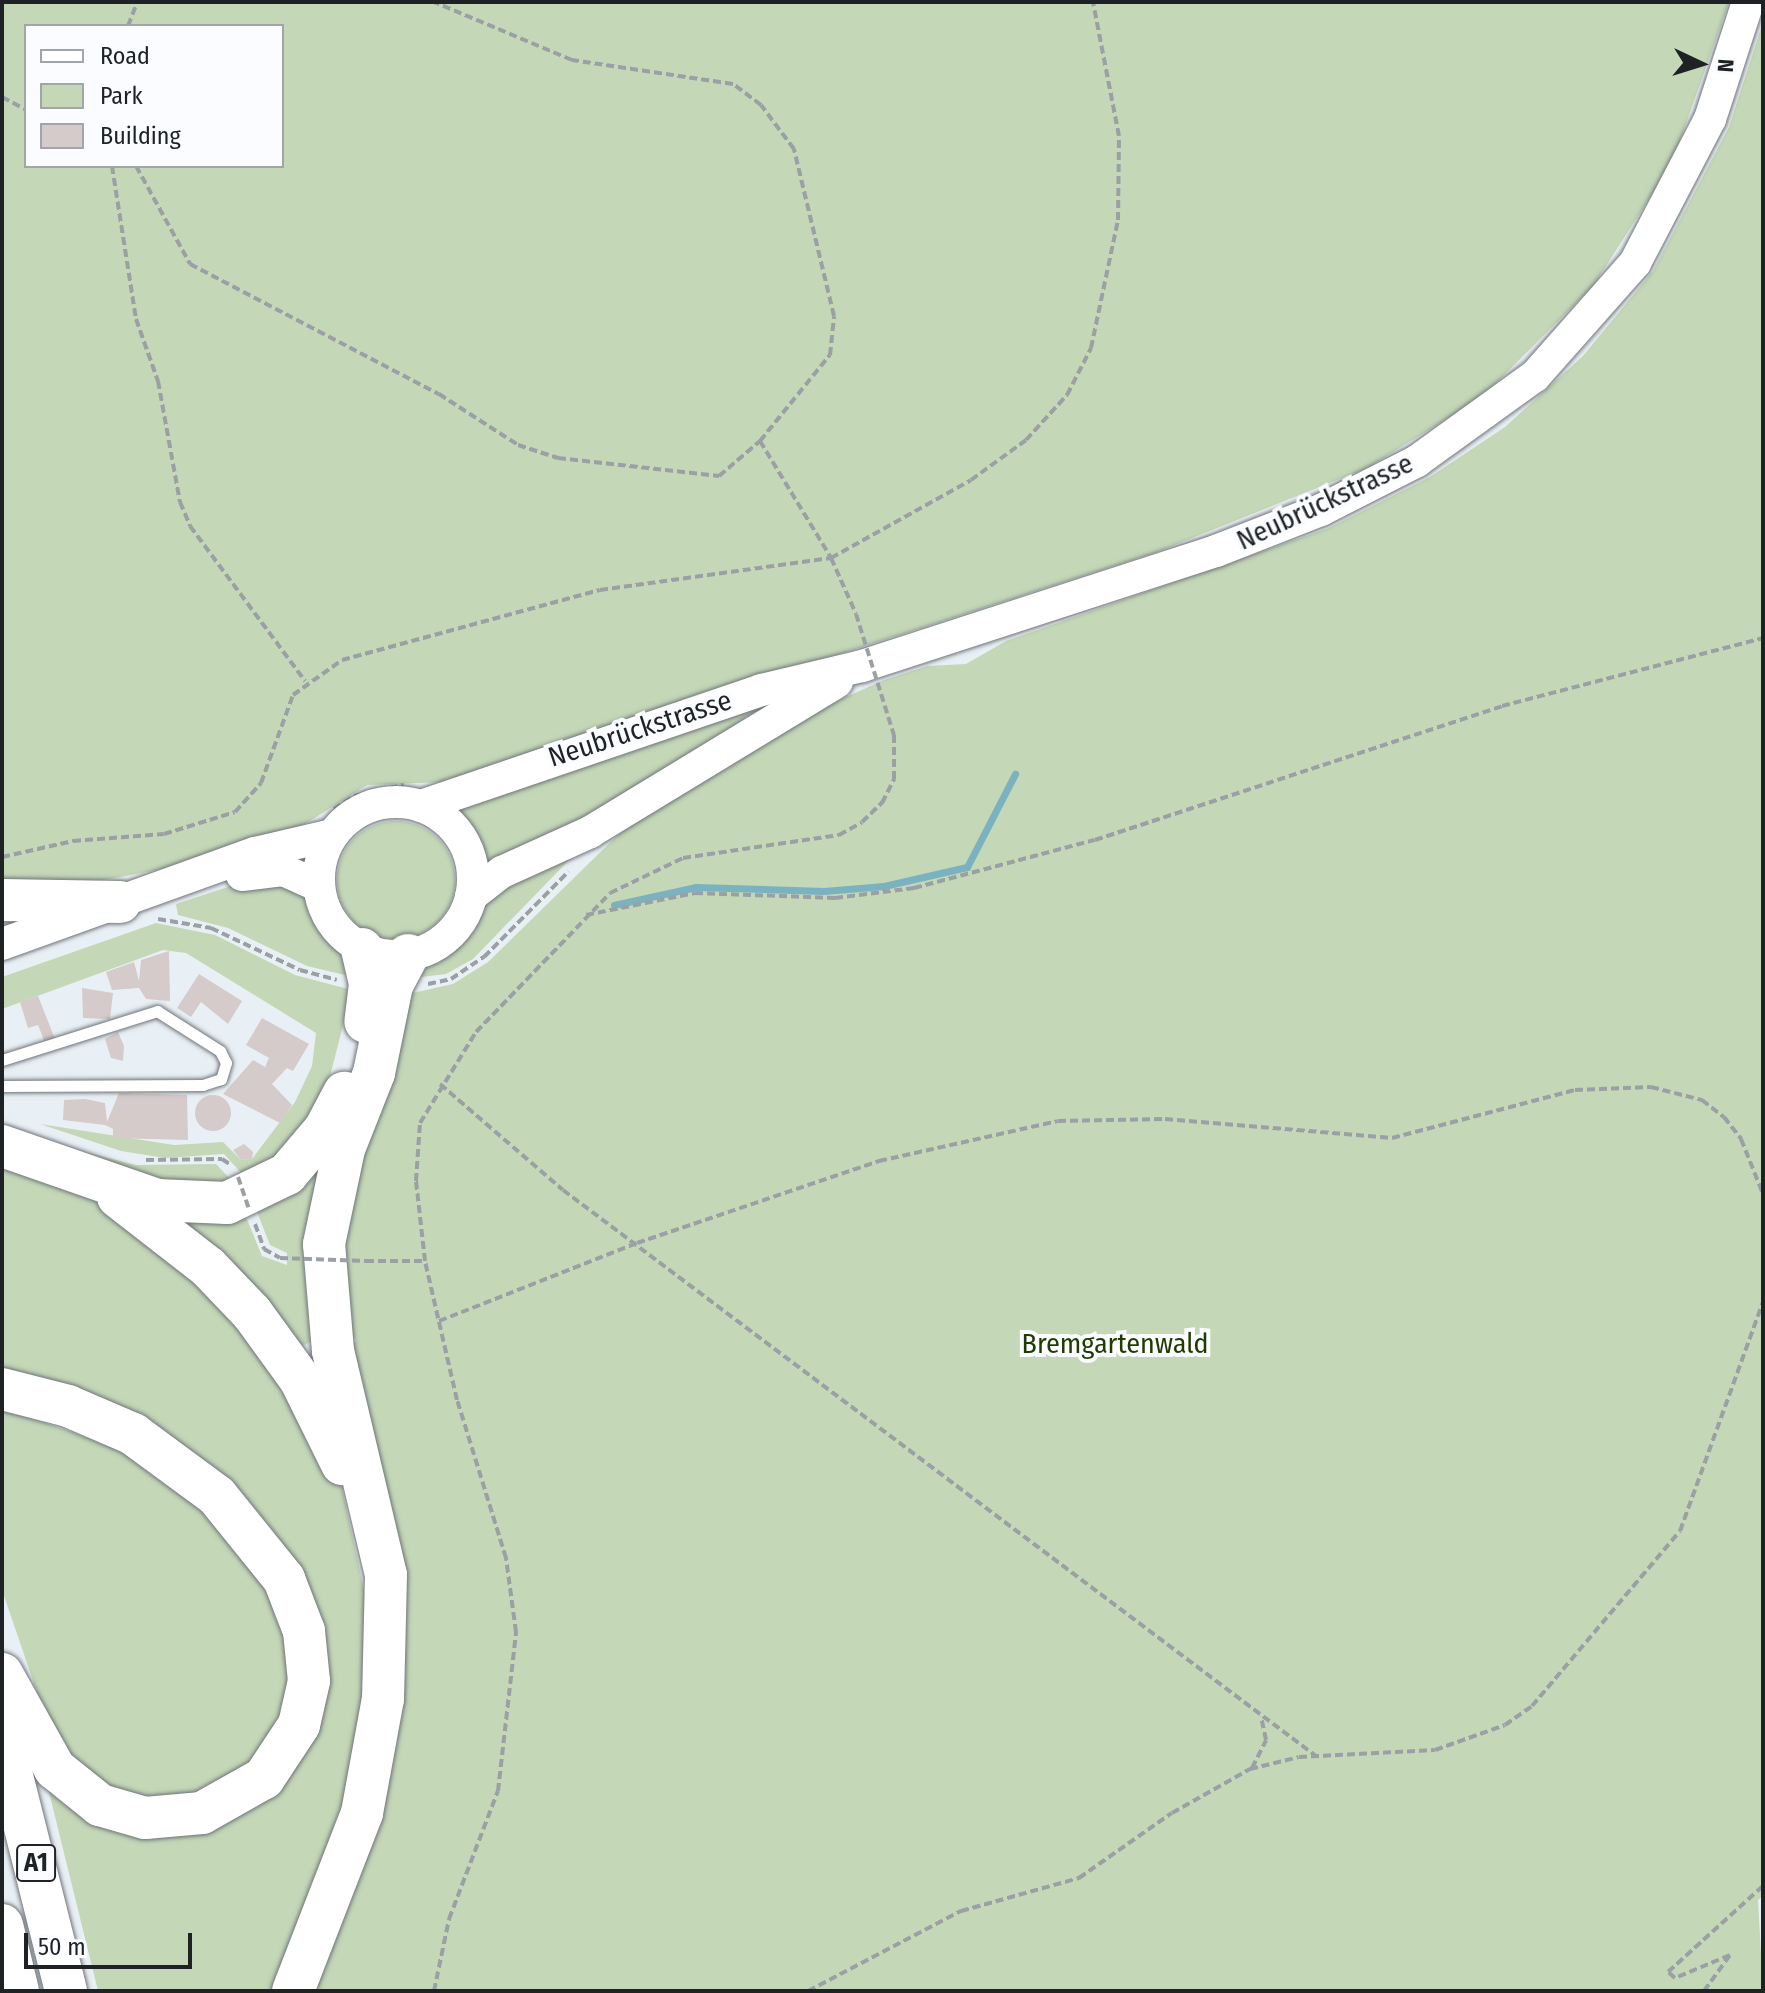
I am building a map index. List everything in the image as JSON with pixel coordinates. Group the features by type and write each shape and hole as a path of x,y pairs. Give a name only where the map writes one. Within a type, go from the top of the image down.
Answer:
{"highway":[{"path":"2,900 135,911"},
{"path":"2,1146 101,1185 206,1206 248,1197 287,1174 325,1129 349,1080 369,997 356,965"},
{"path":"293,1991 362,1813 378,1739 384,1632 381,1540 333,1351 324,1244 340,1164 374,1073 392,985 415,970"},
{"path":"101,1185 231,1289 300,1379 357,1506 384,1632"},
{"path":"2,1389 68,1406 133,1434 217,1496 284,1579 304,1631 309,1681 299,1725 264,1778 202,1813 145,1818 100,1805 55,1769 2,1674"},
{"name":"A1","path":"2,1736 66,1991"},
{"path":"2,1925 18,1991"}],"main road":[{"name":"Neubrückstrasse","path":"417,796 761,690 862,666 1270,531 1372,487 1493,412 1569,343 1665,216 1710,119 1748,2"},
{"name":"Neubrückstrasse","path":"471,896 502,872 590,832 862,666"},
{"path":"2,944 135,911 255,853 372,805 417,796 463,841 471,896 441,942 415,970 356,965 328,916 319,886 328,825"},
{"path":"2,966 253,871 283,870 319,886"}],"lane":[{"path":"2,1060 157,1011 220,1051 226,1063 221,1079 203,1085 2,1086"}],"path":[{"path":"129,24 137,2"},
{"path":"137,168 190,264 439,394 518,445 558,458 713,477 760,441 821,369 834,334 810,199 786,138 761,105 733,84 572,60 434,2"},
{"path":"2,857 73,841 164,834 235,812 261,783 282,716 305,681 342,660 547,601 831,558 930,505 1010,452 1055,411 1080,373 1108,280 1121,174 1111,78 1093,2"},
{"path":"2,97 24,109"},
{"path":"112,168 136,319 158,381 180,502 190,526 305,681"},
{"path":"434,1991 449,1919 498,1791 516,1632 506,1558 425,1261 416,1141 440,1084 476,1032 610,893 661,865 720,849 839,835 862,822 882,803 894,779 894,735 856,614 831,558 760,441"},
{"path":"586,915 695,893 835,898 914,888 1095,840 1502,706 1763,638"},
{"path":"328,825 354,796 417,796"},
{"path":"415,970 451,979 484,957 575,866"},
{"path":"135,911 211,928 300,970 356,965"},
{"path":"440,1084 501,1140 1316,1756"},
{"path":"439,1321 637,1243 879,1161 1011,1127 1165,1119 1392,1138 1613,1086 1702,1100 1741,1139 1763,1194"},
{"path":"134,1159 222,1159 238,1177 264,1249 280,1258 425,1261"},
{"path":"808,1991 961,1911 1079,1878 1172,1813 1250,1769 1316,1756 1435,1750 1505,1725 1532,1706 1680,1531 1763,1302"},
{"path":"1250,1769 1266,1740 1260,1715"},
{"path":"1704,1991 1730,1955 1675,1978 1668,1972 1763,1886"}],"green space":[{"path":"2,2 1729,2 1672,163 1593,286 1482,397 1367,468 1157,552 442,782 367,785 305,824 200,862 88,883 2,886"},
{"name":"Bremgartenwald","path":"1763,22 1763,1896 1758,1900 1763,1991 319,1991 314,1978 388,1789 404,1683 406,1634 347,1357 356,1340 347,1329 336,1262 357,1189 350,1182 408,994 453,984 488,962 627,826 704,773 729,767 725,759 782,726 884,680 927,666 966,664 1006,641 1329,528 1430,477 1505,427 1583,356 1653,271 1729,127"},
{"path":"767,703 611,810 492,869 481,864 471,834 454,815 455,801"},
{"path":"396,821 419,825 438,838 451,857 455,880 451,903 438,922 419,935 396,939 373,935 354,922 341,903 337,880 341,857 354,838 373,825"},
{"path":"567,853 570,859 473,959 446,974 413,978 462,939 490,894"},
{"path":"258,877 306,894 327,932 347,951 353,977 307,966 228,928 178,915 176,904"},
{"path":"156,923 215,935 295,975 352,990 325,1096 278,1159 244,1176 224,1154 165,1158 121,1151 40,1124 174,1145 223,1142 241,1160 252,1159 295,1102 312,1066 316,1033 186,953 163,950 2,1009 2,977"},
{"path":"323,1147 315,1339 303,1346 253,1287 155,1212 244,1212 262,1256 287,1265 287,1253 270,1245 255,1207"},
{"path":"80,1151 136,1165 216,1164 232,1181 207,1187 165,1183"},
{"path":"2,1161 106,1204 221,1293 342,1488 367,1604 361,1756 277,1991 98,1991 47,1784 175,1828 312,1715 256,1525 2,1381"},
{"path":"2,1408 126,1451 210,1512 276,1603 291,1659 288,1703 252,1764 207,1793 152,1800 112,1790 73,1762 41,1704 2,1590"}],"building":[{"path":"169,951 170,1001 146,999 139,988 112,990 106,972 134,962 139,981 141,960"},
{"path":"199,974 242,1001 228,1024 201,1002 191,1017 177,1008"},
{"path":"82,988 113,993 110,1019 83,1018"},
{"path":"38,996 55,1039 45,1043 38,1025 28,1028 20,1002"},
{"path":"262,1018 309,1044 293,1071 287,1068 272,1084 292,1105 280,1123 223,1094 253,1060 265,1067 269,1058 246,1045"},
{"path":"118,1032 124,1046 123,1061 111,1058 105,1039"},
{"path":"119,1093 187,1095 188,1140 113,1138 113,1129 105,1125 63,1120 64,1100 85,1099 105,1103 107,1122"},
{"path":"213,1095 226,1100 231,1113 226,1126 213,1131 200,1126 195,1113 200,1100"},
{"path":"244,1144 253,1152 252,1159 241,1160 233,1150"}],"waterway":[{"path":"614,905 696,887 824,891 884,886 967,867 1015,774"}]}
